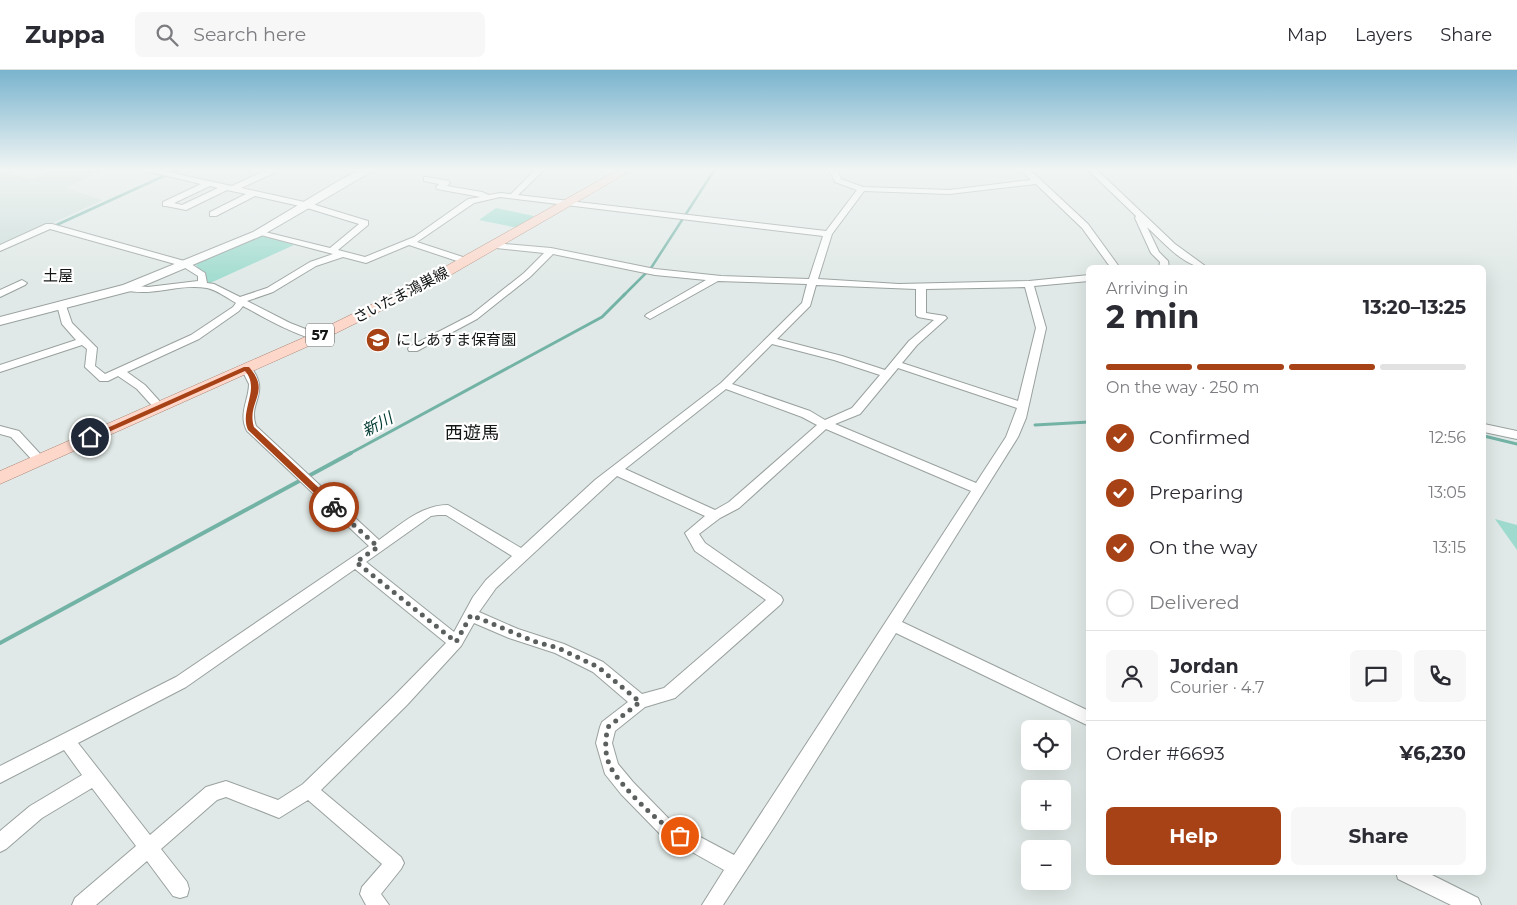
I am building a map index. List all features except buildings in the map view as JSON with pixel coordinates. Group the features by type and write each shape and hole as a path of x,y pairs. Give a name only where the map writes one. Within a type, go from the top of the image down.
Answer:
{"main road":[{"name":"さいたま鴻巣線","path":"0,478 316,337 466,261 561,208"}],"street":[{"path":"213,214 225,208"},
{"path":"0,321 127,288 260,232 301,208"},
{"path":"316,208 365,223 331,251"},
{"path":"260,232 366,260 424,234 461,208"},
{"path":"602,208 828,234"},
{"path":"82,905 212,793 226,789 279,809 309,790 401,700 456,642 478,601 491,584 615,470 725,385 807,304 812,282 828,234 848,208"},
{"path":"1065,208 1085,226 1114,265"},
{"path":"1132,208 1172,246 1200,265"},
{"path":"1138,214 1155,253 1164,261 1164,265"},
{"path":"0,248 53,227 186,264 202,275 204,281 202,284"},
{"path":"408,242 466,261"},
{"path":"496,245 551,251 655,272 715,279 920,287 1029,284 1086,278"},
{"path":"413,349 474,317 527,275 551,251"},
{"path":"62,305 67,324 92,348 90,367 104,379 195,337 236,309 240,301 270,290 327,258 342,254"},
{"path":"650,316 715,279"},
{"path":"0,294 22,283"},
{"path":"127,288 155,290 202,284 224,292 286,325 316,337"},
{"path":"712,905 1012,437 1023,406 1041,328 1029,284"},
{"path":"737,867 666,828 627,788 611,768 604,742 608,727 640,702 668,693 776,600 700,547 692,533 715,514 734,505 825,424 856,411 913,343 942,318 921,315 920,287"},
{"path":"0,369 83,341"},
{"path":"771,341 838,358 887,374"},
{"path":"896,364 1023,406"},
{"path":"246,368 254,377 256,384 248,420 251,428 378,547"},
{"path":"120,372 141,387 159,407"},
{"path":"725,385 806,414 825,424 978,489"},
{"path":"1486,428 1517,434"},
{"path":"0,430 16,434 39,460"},
{"path":"615,470 715,514"},
{"path":"0,775 182,682 427,513 448,510 522,555"},
{"path":"356,562 456,642"},
{"path":"471,615 536,642 558,648 598,667 640,702"},
{"path":"892,624 1086,718"},
{"path":"66,740 180,889"},
{"path":"0,843 36,812 94,777"},
{"path":"309,790 395,863 369,894 379,905"},
{"path":"1410,875 1472,905"}],"shaded area":[{"path":"0,208 86,208 0,247"}],"green space":[{"path":"496,208 534,216 518,228 479,220"},
{"path":"263,235 294,245 208,284 206,276 194,263"},
{"path":"1495,519 1517,525 1517,550"}],"waterway":[{"path":"52,227 94,208"},
{"name":"新川","path":"349,454 602,317 651,268 690,208"},
{"path":"1035,425 1086,422"},
{"path":"1486,436 1517,444"},
{"name":"新川","path":"0,643 351,453"}],"way so far":[{"path":"334,507 378,547 356,562 456,642 471,615 514,634 558,648 598,667 640,702 608,727 604,742 611,768 627,788 666,828 680,836"}],"place":[{"name":"にしあすま保育園","path":"378,340"}],"district":[{"name":"土屋","path":"58,276"},
{"name":"西遊馬","path":"472,433"}],"route":[{"path":"90,437 246,368 254,377 256,384 248,424 261,440 334,507"}]}
